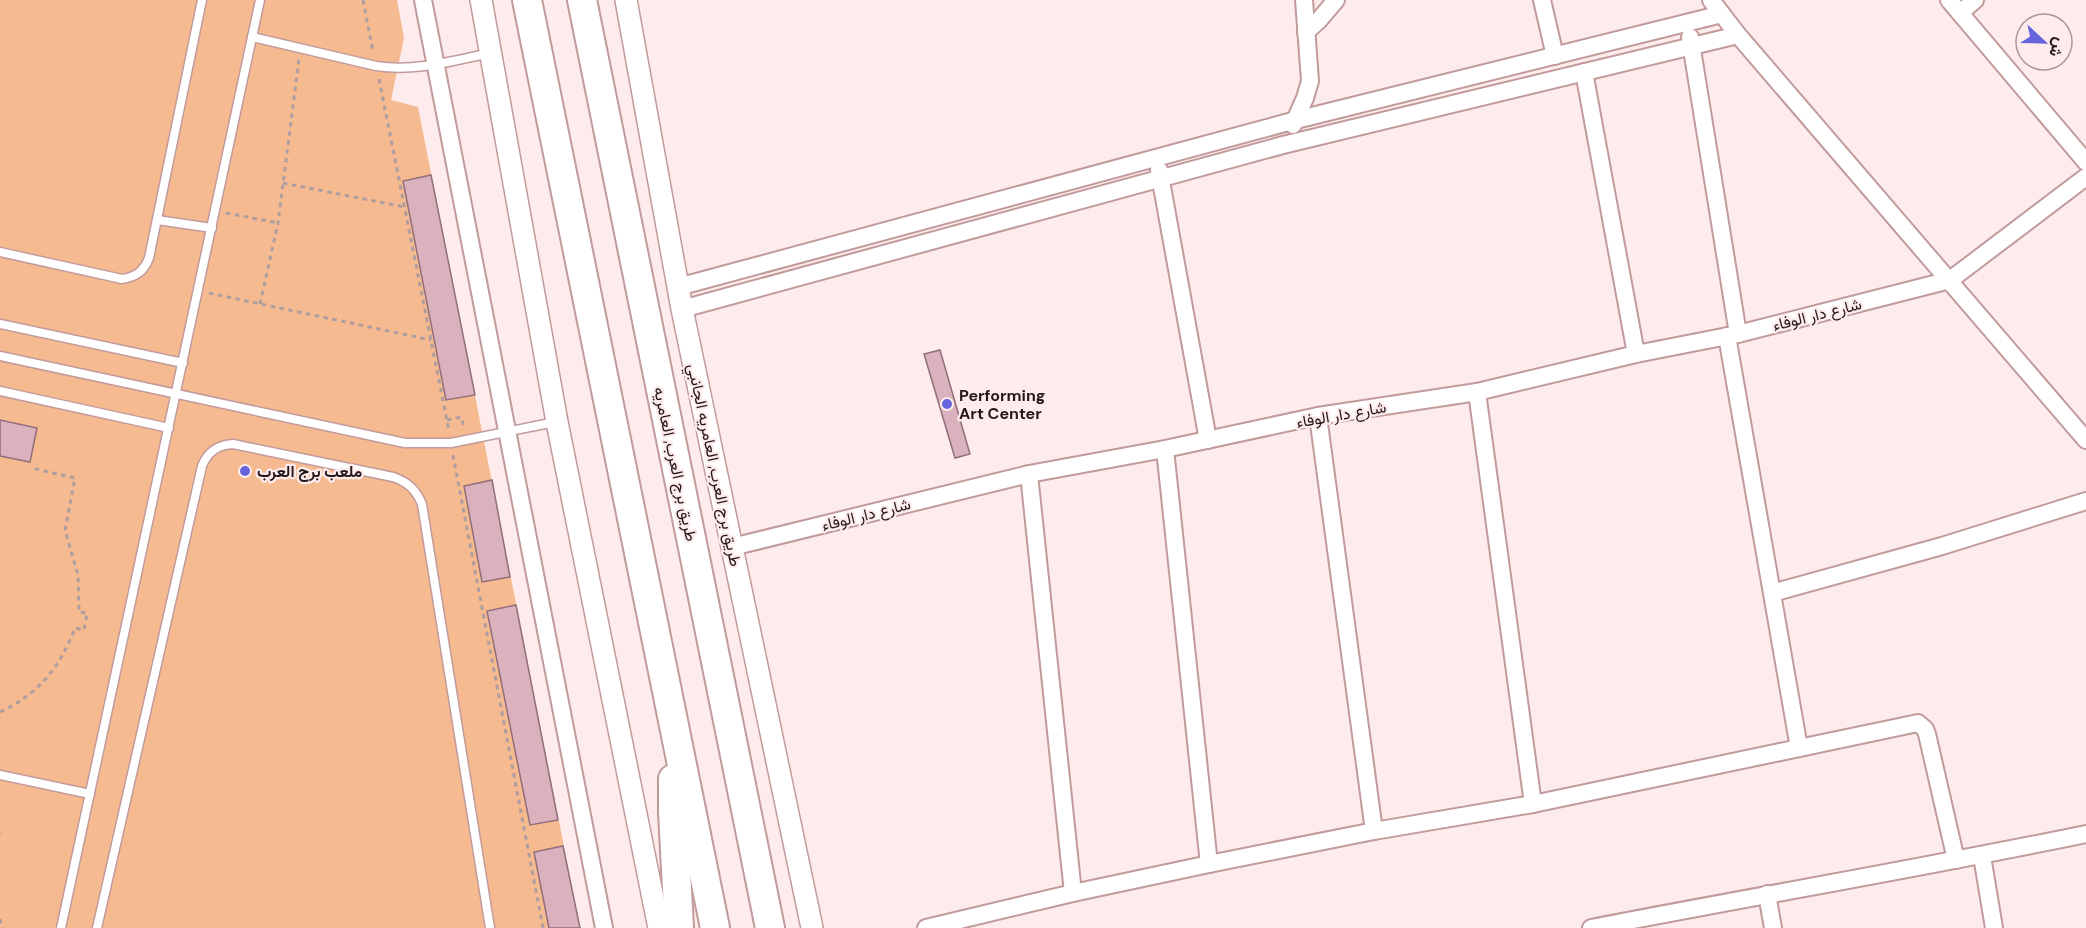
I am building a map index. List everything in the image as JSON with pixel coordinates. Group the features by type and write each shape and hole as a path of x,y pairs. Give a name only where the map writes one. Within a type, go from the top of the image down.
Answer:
{"highway":[{"path":"527,0 715,928"},
{"name":"طريق برج العرب, العامريه","path":"582,0 770,928"},
{"path":"676,729 673,812 679,928"}],"street":[{"path":"423,0 604,928"},
{"path":"481,0 557,422 659,928"},
{"name":"طريق برج العرب, العامريه الجانبي","path":"626,0 682,309 812,928"},
{"path":"1283,145 1296,120 1310,81 1304,0"},
{"path":"1306,32 1336,0"},
{"path":"1542,0 1555,56"},
{"path":"1711,0 1738,35 2086,440"},
{"path":"1975,0 1955,6 2086,162"},
{"path":"678,287 1296,120 1722,14"},
{"path":"1687,24 1732,335 1772,593 1799,748"},
{"path":"682,309 1283,145 1738,35"},
{"path":"1584,72 1636,354"},
{"path":"1156,157 1208,440"},
{"path":"1950,280 2086,177"},
{"path":"838,243 845,265"},
{"name":"شارع دار الوفاء","path":"732,547 1029,474 1165,449 1318,416 1477,392 1636,354 1732,335 1950,280"},
{"path":"1477,392 1533,804"},
{"path":"1318,416 1374,831"},
{"path":"1165,449 1209,864"},
{"path":"1029,474 1073,893"},
{"path":"1772,593 1942,546 2086,501"},
{"path":"926,928 1209,864 1374,831 1533,804 1918,723 1928,735 1956,860"},
{"path":"1591,928 2086,834"},
{"path":"1982,855 1994,928"},
{"path":"1767,894 1773,928"}],"lane":[{"path":"0,252 122,279 136,276 146,265 202,0"},
{"path":"61,928 260,0"},
{"path":"252,37 376,66 409,69 492,53"},
{"path":"157,220 212,228"},
{"path":"0,324 183,363"},
{"path":"0,356 390,440 421,444 451,443 557,422"},
{"path":"0,392 169,429"},
{"path":"97,928 202,465 216,448 233,444 393,477 407,483 418,495 424,516 490,928"},
{"path":"0,775 90,794"}],"path":[{"path":"363,0 447,420 543,928"},
{"path":"260,304 278,224 301,49"},
{"path":"283,183 405,207"},
{"path":"215,211 278,224"},
{"path":"199,291 431,340"},
{"path":"447,420 461,417 467,440"},
{"path":"0,712 24,699 48,677 66,651 75,628 84,630 87,613 79,612 78,575 64,530 75,478 32,468"},
{"path":"0,919 2,928"}],"shaded area":[{"name":"ملعب برج العرب","path":"0,0 397,0 404,38 391,100 418,107 580,928 0,928"}],"building":[{"path":"431,175 475,395 446,400 403,181"},
{"name":"Performing Art Center","path":"940,350 970,454 955,458 924,354"},
{"path":"0,420 37,428 30,462 0,456"},
{"path":"492,480 510,577 482,582 464,486"},
{"path":"516,605 558,820 530,825 487,611"},
{"path":"563,846 580,928 549,928 534,852"}],"place":[{"name":"Performing Art Center","path":"947,404"},
{"name":"ملعب برج العرب","path":"245,471"}]}
